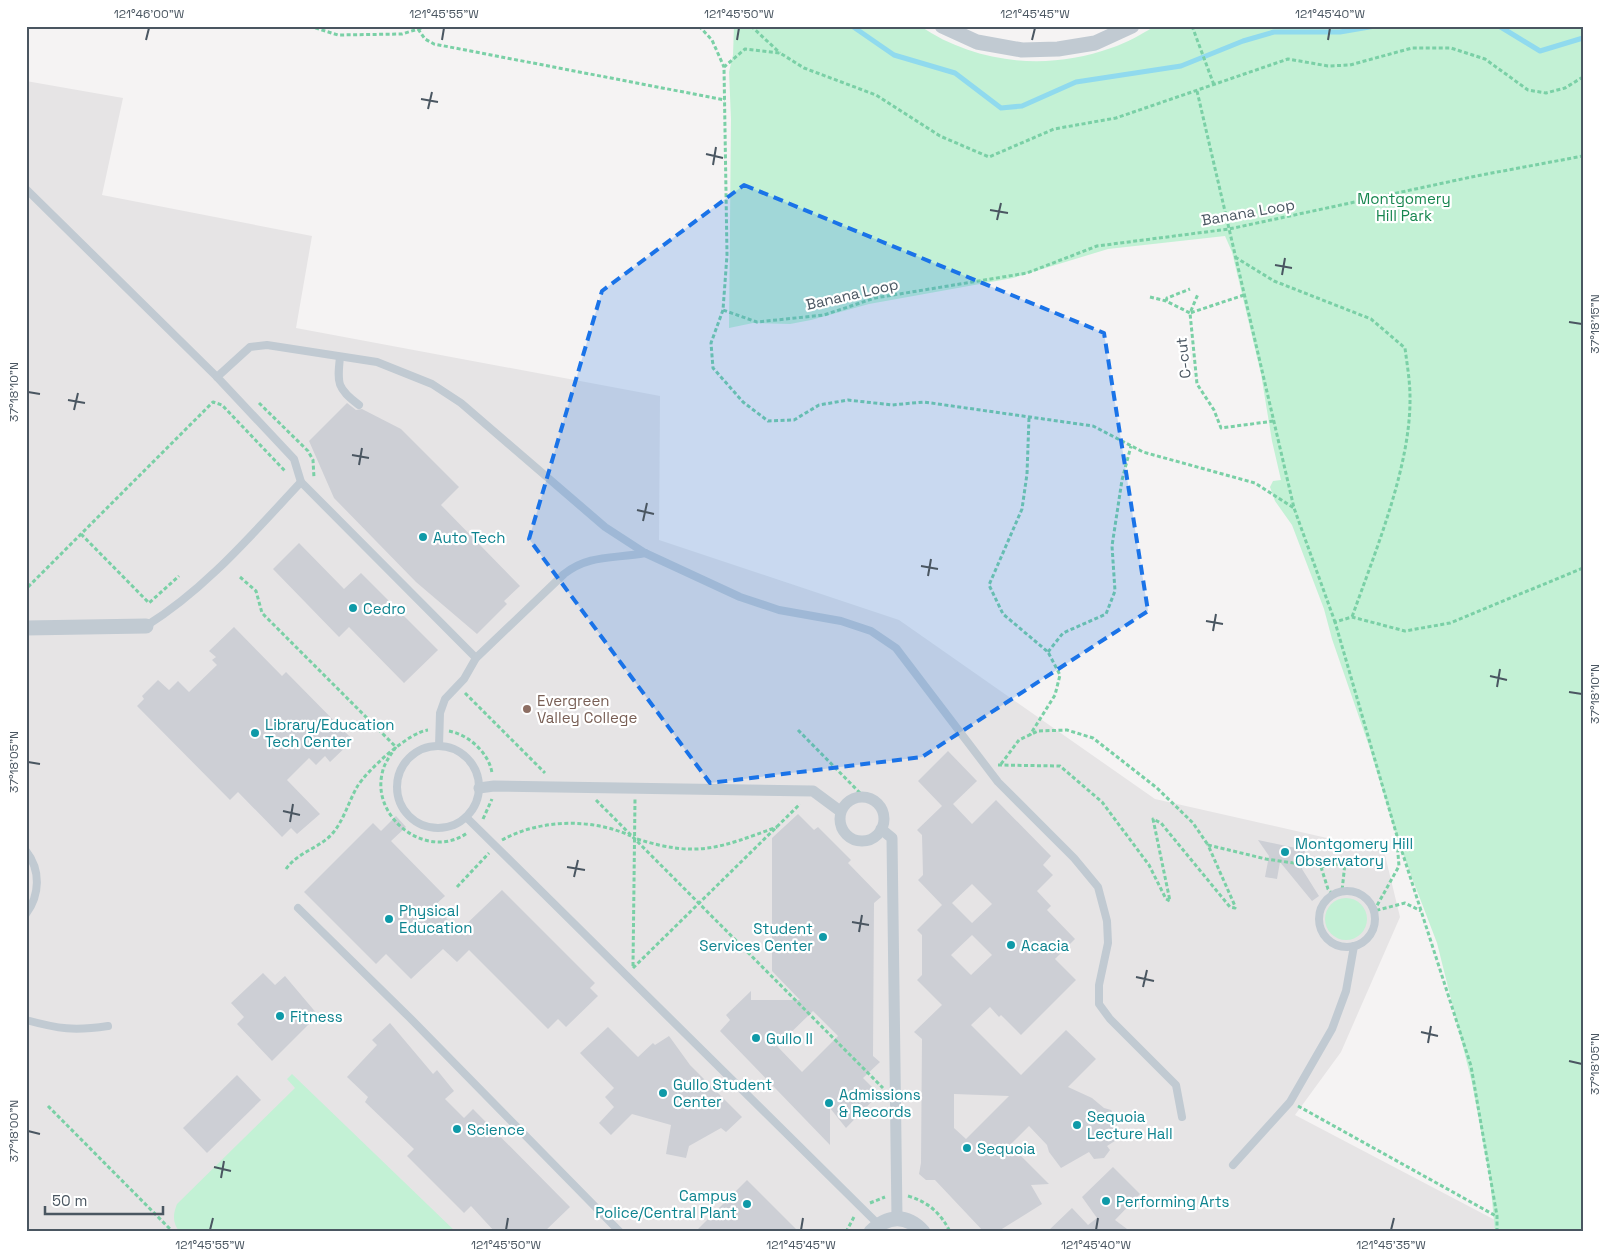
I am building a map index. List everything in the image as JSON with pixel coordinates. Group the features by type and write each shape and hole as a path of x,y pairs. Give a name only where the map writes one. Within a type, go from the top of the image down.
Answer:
{"street":[{"path":"942,26 977,42 1022,50 1058,49 1095,43 1132,26"},
{"path":"26,628 146,626"},
{"path":"479,788 494,786 635,790 813,791 840,811"},
{"path":"863,796 877,802 884,815 881,829 871,839 856,840 850,837 840,826 840,811 849,800 863,796"},
{"path":"881,829 892,838 897,1218"},
{"path":"874,1228 887,1219 897,1218 907,1219 923,1232"}],"lane":[{"path":"26,189 217,377 294,459 301,482 476,658"},
{"path":"217,377 250,347 267,344 377,362 432,384 461,403 605,527 645,552 740,597 779,610 841,621 871,632 896,648 998,782 1074,858 1098,887 1107,921 1108,943 1099,985 1099,1004 1110,1019 1176,1086 1182,1117"},
{"path":"340,357 338,379 341,391 359,405"},
{"path":"146,626 172,610 248,539 301,482"},
{"path":"439,746 440,713 445,698 457,686 476,658 577,564 597,558 621,558 645,552"},
{"path":"439,746 452,748 463,754 474,769 479,788 476,804 466,817 454,825 440,828 425,826 407,814 397,794 397,780 402,766 407,760 425,748 439,746"},
{"path":"466,817 874,1228"},
{"path":"26,851 34,861 37,879 34,903 26,914"},
{"path":"1342,891 1352,891 1362,895 1374,911 1373,929 1369,937 1354,946 1334,944 1326,938 1318,920 1320,910 1333,894 1342,891"},
{"path":"298,908 416,1024 620,1232"},
{"path":"1234,1165 1290,1102 1332,1029 1346,991 1354,946"},
{"path":"26,1020 53,1028 77,1030 108,1026"}],"path":[{"path":"309,26 338,35 402,34 428,26"},
{"path":"699,26 712,40 724,67 726,255 723,310 711,343 713,368 743,402 768,421 794,420 819,405 848,400 892,405 924,402 1093,426 1142,452 1255,483 1294,508"},
{"path":"752,26 780,53 804,68 876,95 940,136 989,157 1054,129 1116,118 1288,59 1328,66 1350,65 1412,48 1451,48 1485,59 1528,90 1546,94 1565,88 1583,77"},
{"path":"1192,26 1214,85"},
{"path":"418,29 424,39 434,44 725,100"},
{"path":"724,67 745,50 780,53"},
{"path":"1197,91 1294,508 1335,622 1397,836 1471,1066 1497,1216 1497,1232"},
{"name":"Banana Loop","path":"723,310 757,322 824,315 875,298 1028,273 1097,246 1229,229 1476,176 1583,156"},
{"path":"1235,257 1274,281 1371,319 1405,348 1410,397 1403,456 1383,529 1352,617"},
{"path":"1166,301 1167,298 1190,289"},
{"path":"1190,313 1198,294"},
{"path":"1150,297 1166,301 1190,313 1244,295"},
{"name":"C-cut","path":"1190,313 1197,384 1214,410 1221,428 1274,421"},
{"path":"28,586 213,402 222,405 291,476"},
{"path":"1029,417 1027,474 1022,509 989,586 1003,614 1048,652 1060,675 1055,695 1030,735"},
{"path":"1048,652 1063,633 1106,614 1115,591 1112,546 1122,480 1131,446"},
{"path":"81,534 149,603 179,576"},
{"path":"1335,622 1352,617 1405,631 1450,623 1583,568"},
{"path":"240,577 256,592 262,613 396,747"},
{"path":"457,686 561,788"},
{"path":"286,869 292,860 320,845 330,836 343,820 359,784 396,747 416,734 440,729 457,733 472,741 484,754 491,769 494,786 489,808 476,826 464,835 450,840 435,842 419,838 405,831 393,820 385,807 381,791 382,775 387,760 396,747"},
{"path":"798,730 863,796"},
{"path":"985,765 1060,766 1102,802 1149,866 1166,899 1170,901 1153,819 1162,823 1230,907 1235,908 1208,844 1193,823 1157,788 1093,738 1067,730 1038,731 1018,740 1001,764"},
{"path":"585,789 896,1100"},
{"path":"635,790 633,969 813,791"},
{"path":"457,888 495,845 524,830 569,823 615,829 635,838 681,850 703,850 724,846 777,827"},
{"path":"1374,911 1399,866 1397,836"},
{"path":"1208,844 1266,859 1321,867 1345,863 1342,891"},
{"path":"1321,867 1328,888 1333,894"},
{"path":"1374,911 1405,903 1421,911"},
{"path":"1290,1102 1497,1216"},
{"path":"48,1106 173,1232"}],"highlighted area":[{"path":"744,185 1104,333 1148,611 922,757 710,783 529,539 602,291"}],"shaded area":[{"name":"Evergreen Valley College","path":"26,81 123,98 102,195 312,236 296,328 660,396 659,540 899,620 1155,799 1384,851 1400,917 1341,1052 1295,1115 1495,1220 1495,1232 26,1232"}],"green space":[{"name":"Montgomery Hill Park","path":"734,26 920,26 942,39 988,56 1038,61 1062,60 1111,48 1123,44 1156,26 1583,26 1583,1232 1495,1232 1490,1179 1472,1083 1437,943 1398,841 1324,609 1292,525 1275,501 1270,487 1273,481 1281,480 1272,441 1261,374 1232,252 1225,236 1108,249 1013,278 869,304 790,324 753,323 729,328 731,119 729,72 733,55"},
{"path":"1342,898 1350,898 1361,904 1367,919 1361,934 1350,940 1342,940 1331,934 1325,923 1325,915 1331,904"},
{"path":"292,1074 456,1232 180,1232 174,1218 177,1204 295,1088 287,1079"}],"building":[{"name":"Auto Tech","path":"347,403 356,410 362,409 401,429 459,487 441,505 520,586 504,601 507,604 477,634 416,582 334,498 309,441"},
{"name":"Cedro","path":"299,543 344,589 361,573 438,650 404,683 349,627 339,637 273,569"},
{"name":"Library/Education Tech Center","path":"234,627 282,676 286,672 353,740 330,762 325,756 316,765 309,758 287,780 320,814 297,834 291,828 282,837 238,792 230,800 137,706 144,699 142,696 158,680 169,690 178,681 189,692 217,665 212,660 216,657 209,651"},
{"name":"Acacia","path":"948,751 977,781 953,804 972,824 996,800 1051,856 1043,865 1053,875 1037,891 1051,906 1047,910 1075,939 1055,959 1076,980 1021,1035 990,1007 971,1025 1021,1075 1066,1030 1096,1059 1068,1087 1092,1098 1104,1108 1111,1110 1118,1121 1115,1129 1118,1139 1107,1146 1110,1150 1104,1158 1094,1159 1089,1152 1061,1168 1049,1152 1047,1145 1029,1126 1010,1145 1049,1184 1031,1185 1042,1204 997,1232 984,1232 935,1180 926,1180 919,1174 921,1163 922,1039 914,1032 942,1005 917,980 922,975 922,935 917,930 942,905 918,880 923,875 922,835 917,830 942,806 918,781","holes":["972,884 992,904 972,923 952,903","972,935 992,955 971,975 951,955","954,1094 1009,1096 966,1139 954,1128"]},
{"name":"Student Services Center","path":"798,814 814,830 818,827 851,860 848,863 881,897 874,903 873,1056 880,1062 863,1078 879,1094 846,1128 830,1108 830,1145 720,1031 730,1020 726,1015 751,991 751,1000 800,1000 772,971 772,838","holes":["813,1011 838,1036 802,1072 777,1046"]},
{"name":"Physical Education","path":"396,816 406,827 391,841 445,896 434,906 459,931 502,890 595,983 590,988 598,996 566,1027 558,1019 548,1029 469,950 457,962 443,949 411,979 386,954 376,964 304,892 373,823 381,831"},
{"path":"1258,840 1305,850 1302,869 1319,896 1312,901 1280,862 1277,879 1265,877 1269,856"},
{"name":"Fitness","path":"263,973 275,985 285,976 318,1015 272,1061 237,1024 244,1017 231,1003"},
{"name":"Science","path":"390,1023 433,1074 437,1070 454,1091 445,1099 464,1118 473,1109 570,1207 544,1232 495,1232 471,1206 464,1213 407,1156 414,1149 365,1102 368,1097 347,1077 377,1045 372,1040"},
{"name":"Gullo Student Center","path":"608,1027 638,1057 653,1043 655,1045 669,1036 690,1065 742,1117 726,1132 721,1128 689,1146 686,1158 666,1154 671,1125 632,1114 611,1135 599,1123 614,1107 605,1097 614,1088 580,1053"},
{"path":"237,1075 261,1100 207,1153 183,1128"},
{"name":"Performing Arts","path":"1113,1167 1140,1194 1115,1220 1131,1232 1047,1232 1072,1208 1088,1225 1097,1218 1082,1197"},
{"name":"Campus Police/Central Plant","path":"747,1180 799,1232 695,1232"}],"waterway":[{"path":"852,26 894,55 955,73 1001,108 1022,106 1076,82 1181,66 1243,41 1274,32 1340,32 1375,26"},
{"path":"1499,26 1540,51 1583,38"}],"place":[{"name":"Auto Tech","path":"423,537"},
{"name":"Cedro","path":"353,608"},
{"name":"Evergreen Valley College","path":"527,709"},
{"name":"Library/Education Tech Center","path":"255,733"},
{"name":"Montgomery Hill Observatory","path":"1285,852"},
{"name":"Physical Education","path":"389,919"},
{"name":"Student Services Center","path":"823,937"},
{"name":"Acacia","path":"1011,945"},
{"name":"Fitness","path":"280,1016"},
{"name":"Gullo II","path":"756,1038"},
{"name":"Gullo Student Center","path":"663,1093"},
{"name":"Admissions & Records","path":"829,1103"},
{"name":"Sequoia Lecture Hall","path":"1077,1125"},
{"name":"Science","path":"457,1129"},
{"name":"Sequoia","path":"967,1148"},
{"name":"Performing Arts","path":"1106,1201"},
{"name":"Campus Police/Central Plant","path":"747,1204"}]}
